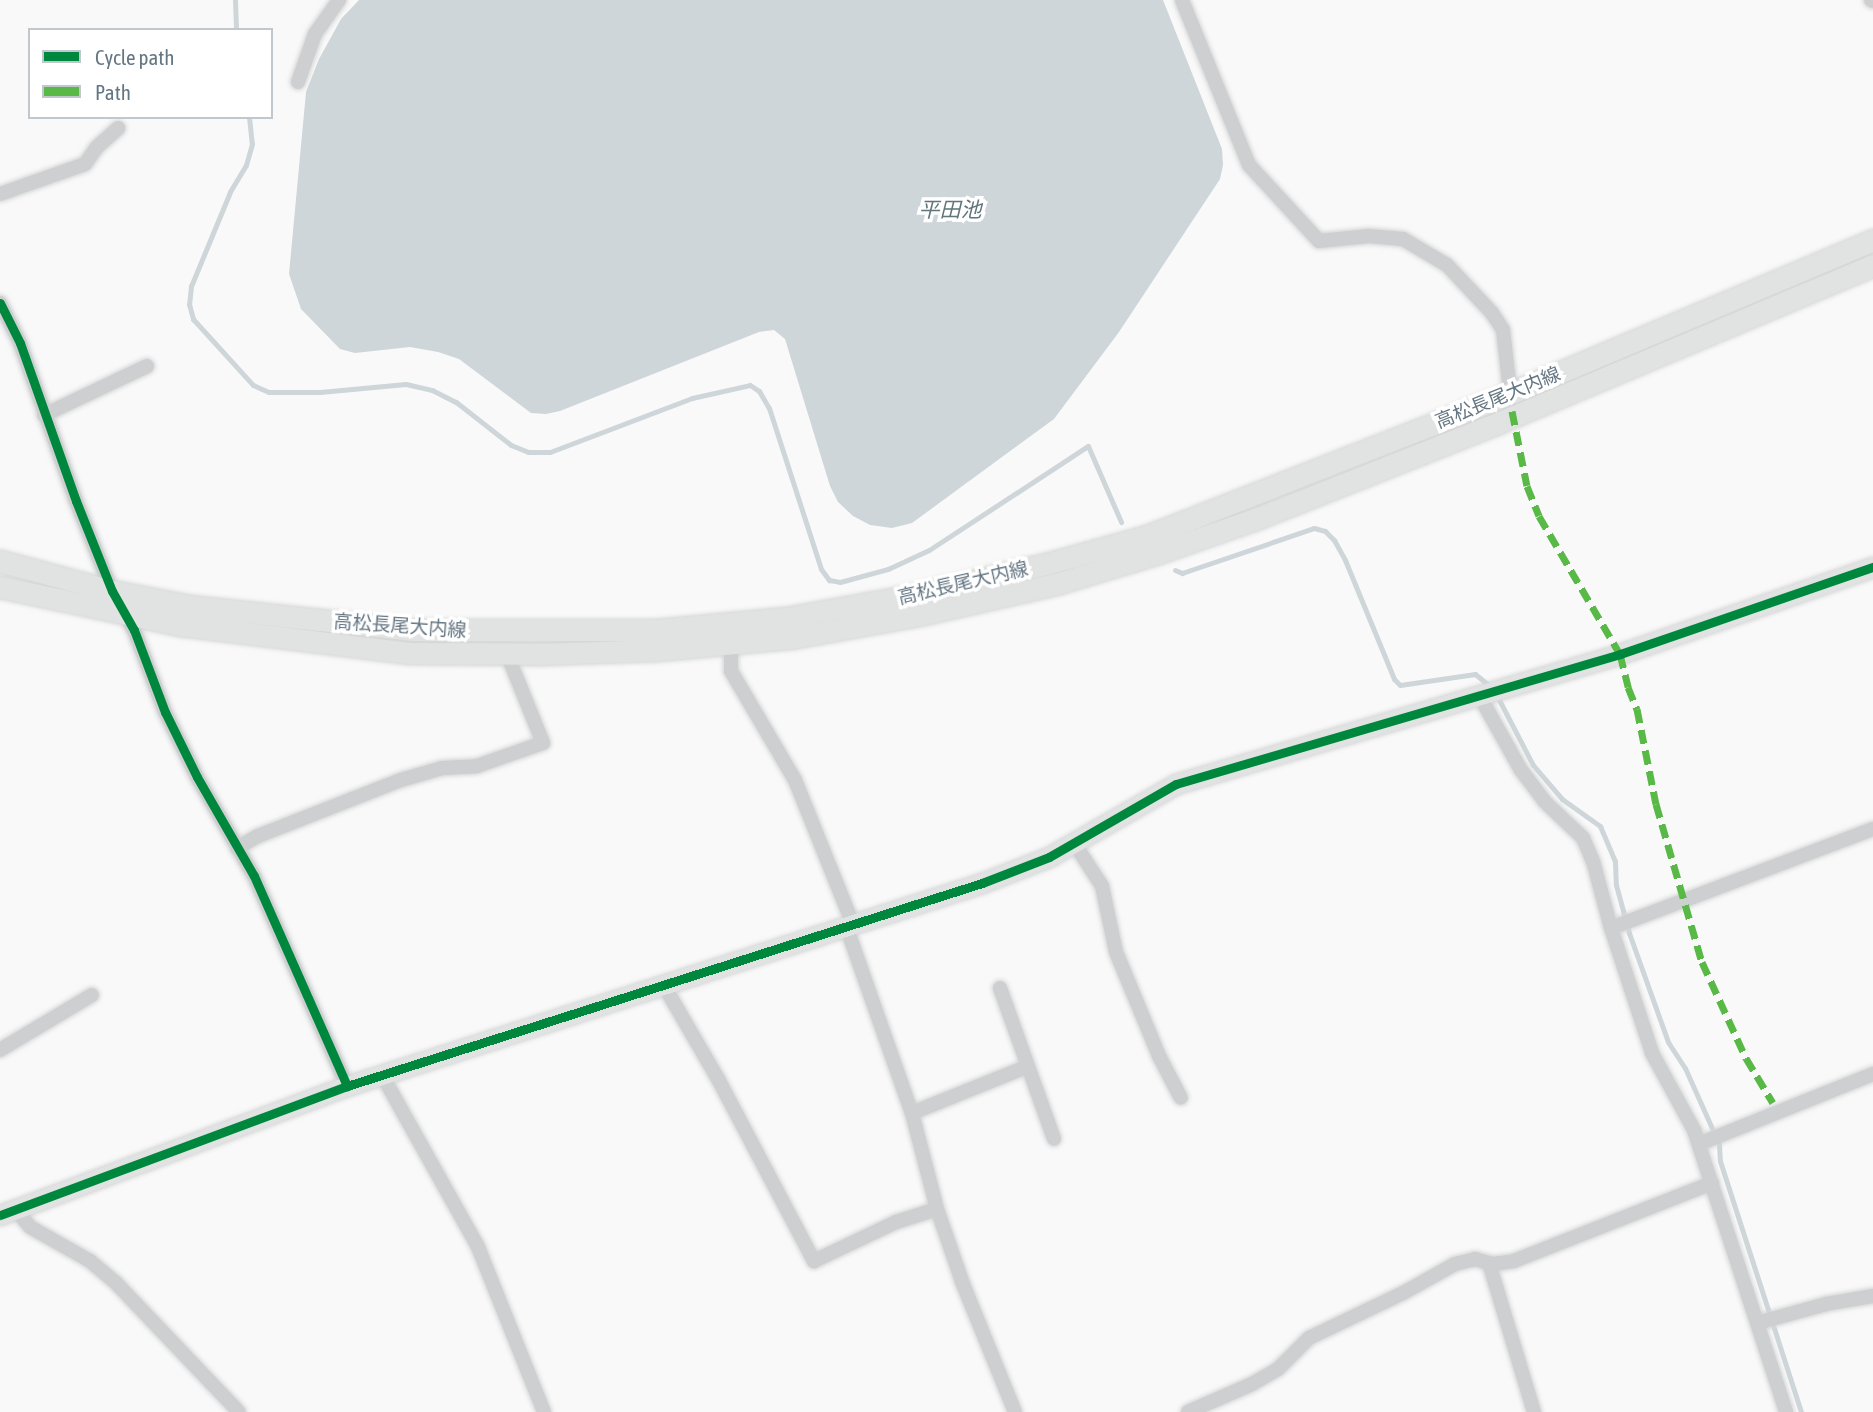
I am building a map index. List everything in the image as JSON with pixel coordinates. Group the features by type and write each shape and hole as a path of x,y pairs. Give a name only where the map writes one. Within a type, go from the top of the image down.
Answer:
{"main road":[{"name":"高松長尾大内線","path":"0,561 112,590 240,613 413,630 657,630 786,618 914,595 1050,563 1150,535 1511,402 1873,240"},
{"name":"高松長尾大内線","path":"0,587 127,615 236,634 410,653 508,654 658,650 791,638 919,615 1056,584 1158,553 1258,518 1500,422 1873,265"}],"street":[{"path":"298,82 315,34 339,0"},
{"path":"1182,0 1249,165 1320,241 1369,236 1403,239 1447,265 1492,313 1503,330 1511,402"},
{"path":"0,194 85,164 96,148 118,128"},
{"path":"0,303 20,343 44,415 112,590 127,615 176,734 289,950 347,1086"},
{"path":"44,415 96,393 147,366"},
{"path":"8,1212 347,1086 982,883 1049,857 1176,784 1620,654 1873,567"},
{"path":"731,643 731,671 794,780 849,925 912,1113 937,1209 963,1284 1015,1412"},
{"path":"237,848 258,836 401,780 442,768 477,766 542,743 508,654"},
{"path":"1479,695 1521,770 1544,801 1583,838 1593,861 1611,928 1652,1053 1699,1144 1786,1412"},
{"path":"1611,928 1873,829"},
{"path":"1074,843 1102,886 1116,952 1159,1056 1181,1098"},
{"path":"663,984 718,1079 814,1261 897,1222 937,1209"},
{"path":"1000,989 1026,1068 1054,1139"},
{"path":"0,1050 92,995"},
{"path":"912,1113 1026,1068"},
{"path":"1699,1144 1873,1074"},
{"path":"382,1075 478,1247 544,1412"},
{"path":"1188,1412 1252,1384 1278,1369 1310,1338 1405,1293 1455,1264 1475,1259 1489,1263 1514,1261 1712,1183"},
{"path":"8,1212 90,1261 116,1283 239,1412"},
{"path":"1489,1263 1534,1412"},
{"path":"1757,1323 1826,1304 1873,1296"}],"water":[{"name":"平田池","path":"359,0 1163,0 1222,149 1223,165 1220,179 1119,332 1054,419 912,523 892,528 870,525 853,516 838,502 830,486 785,339 774,330 759,332 560,411 546,414 531,413 459,359 438,352 410,347 355,353 340,349 301,309 289,274 306,92 319,59 341,19"}],"waterway":[{"path":"235,0 236,28"},
{"path":"249,119 252,144 246,165 230,192 191,286 189,304 193,319 253,385 269,392 320,392 406,384 432,390 456,402 511,445 528,452 550,452 692,398 750,385 759,391 769,408 821,569 829,580 840,582 888,569 929,550 1088,446 1121,522"},
{"path":"1175,570 1182,573 1314,528 1325,531 1334,540 1345,560 1394,679 1400,685 1475,674 1490,686"},
{"path":"1496,694 1533,765 1562,799 1600,826 1615,861 1616,885 1629,933 1668,1042 1685,1068 1719,1144 1720,1161 1801,1412"}],"marked path":[{"path":"1512,411 1527,486 1539,516 1620,654 1628,687 1637,709 1656,804 1702,962 1746,1058 1773,1103"}],"cycle path":[{"path":"0,303 20,343 76,501 112,591 134,630 165,712 197,777 254,876 347,1086"},
{"path":"0,1215 347,1086 982,883 1049,857 1176,784 1620,654 1873,567"}]}
